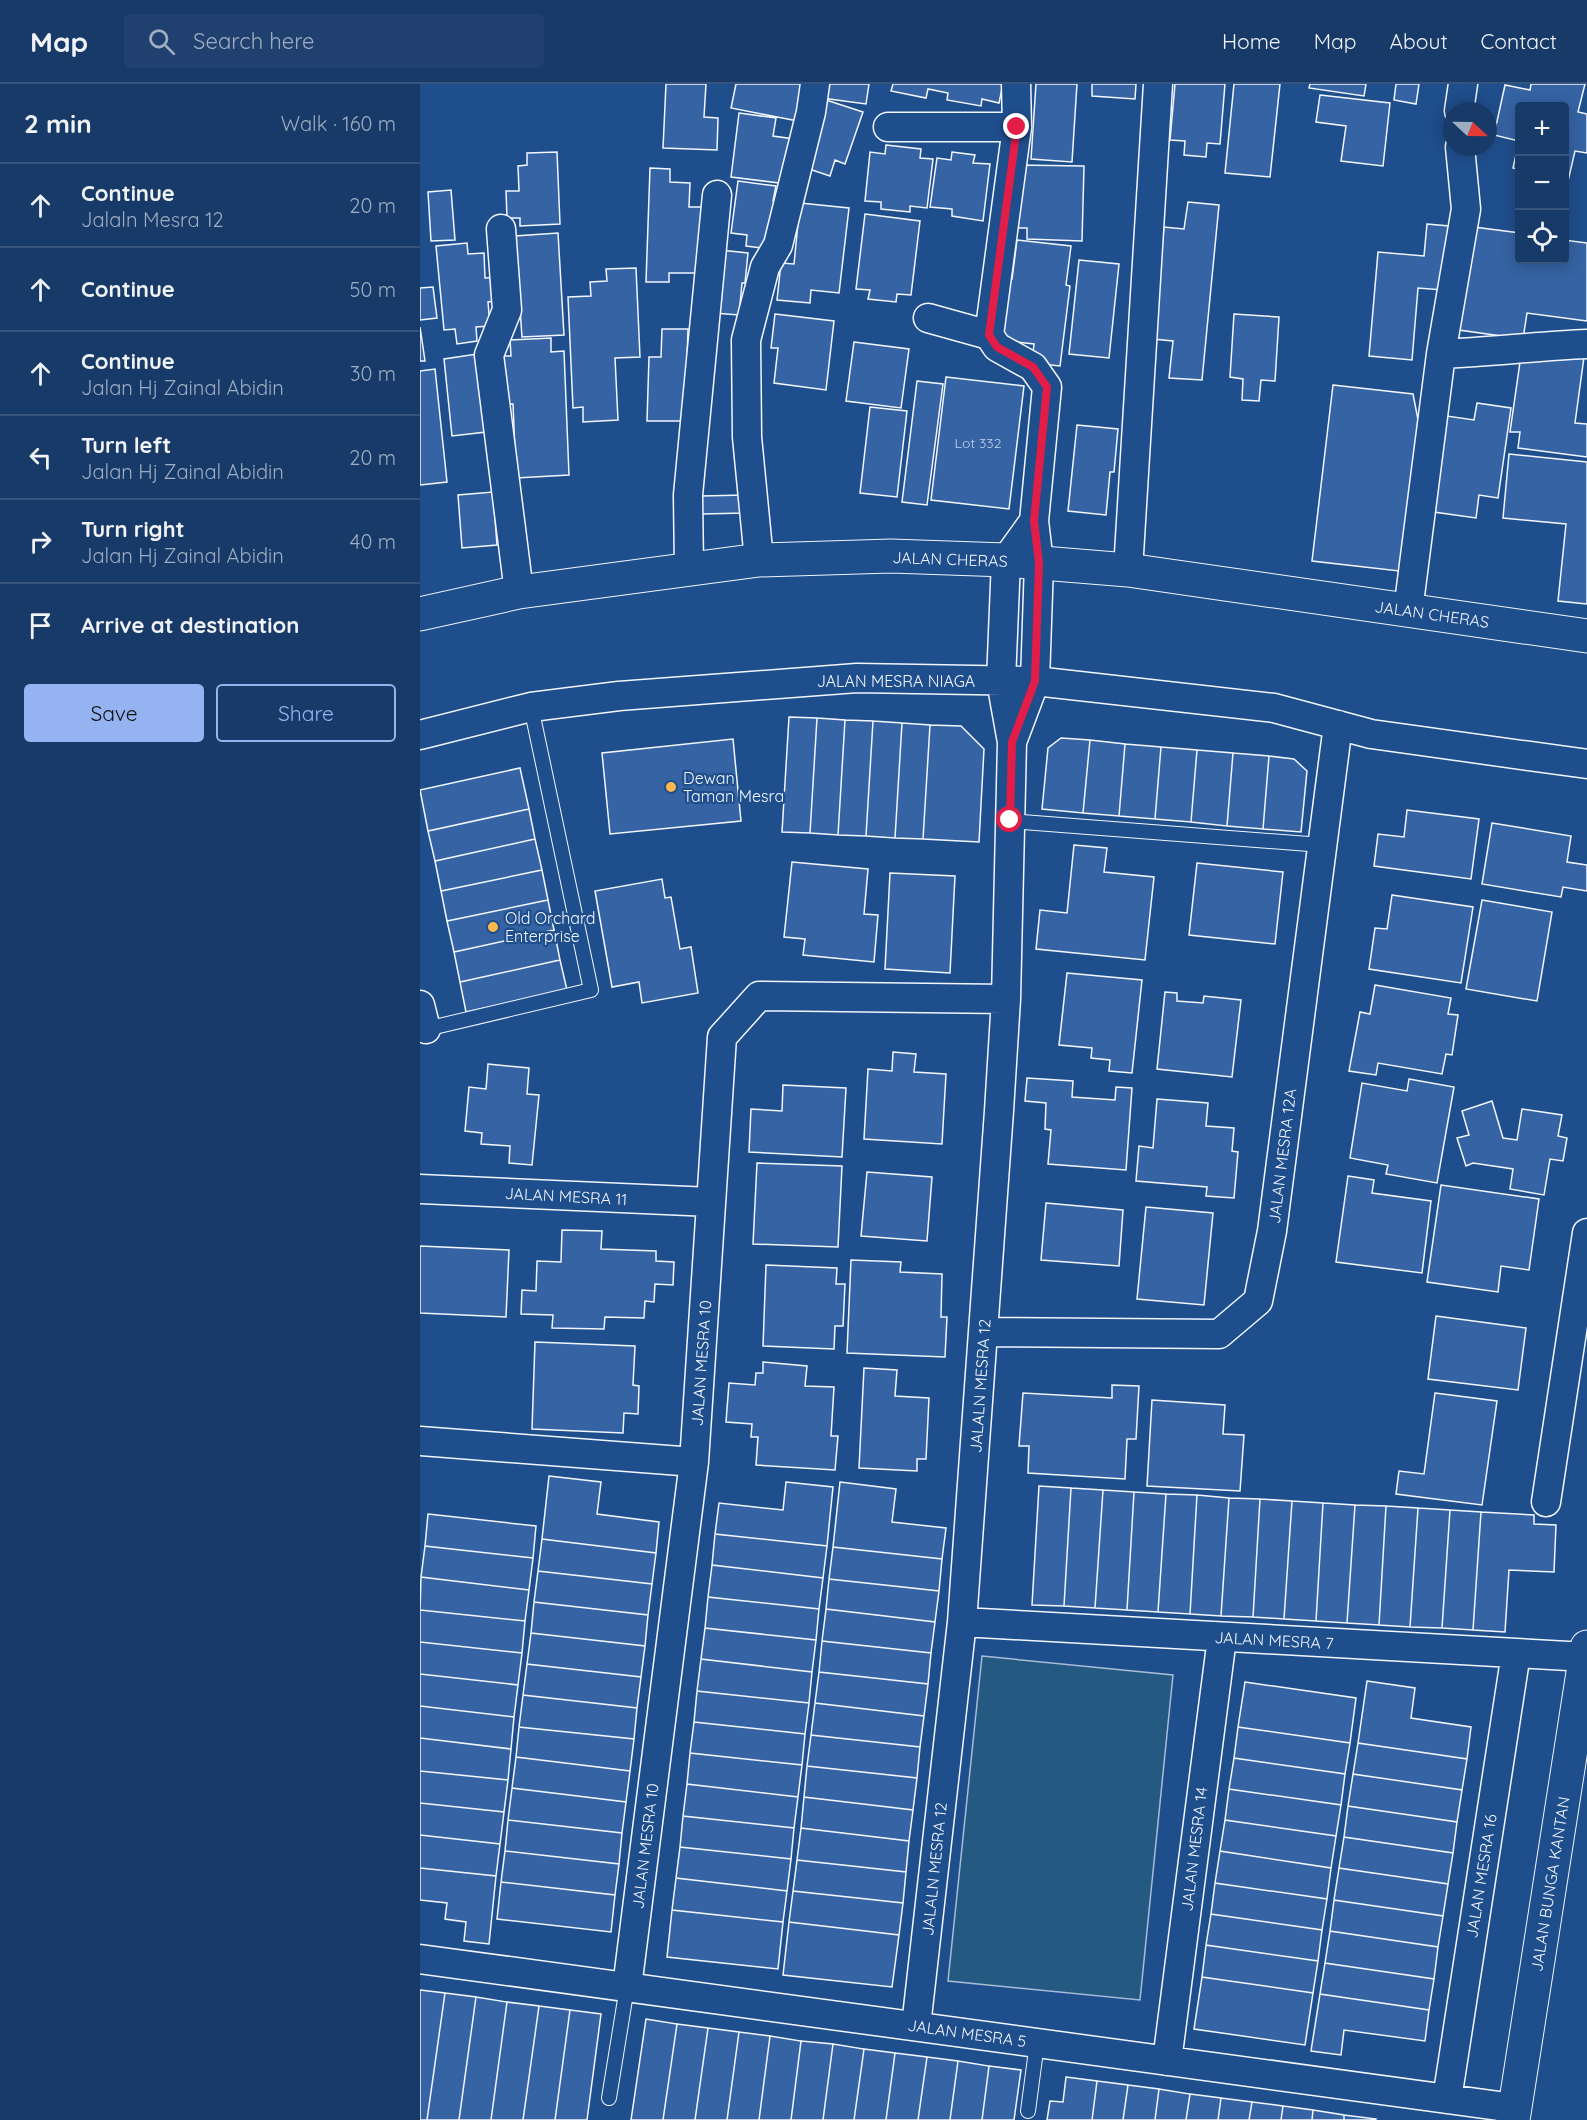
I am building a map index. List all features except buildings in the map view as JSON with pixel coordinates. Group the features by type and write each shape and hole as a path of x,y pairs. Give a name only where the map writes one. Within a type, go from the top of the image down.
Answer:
{"main road":[{"name":"JALAN CHERAS","path":"420,614 519,592 759,560 891,556 1006,560 1128,570 1587,636"},
{"name":"JALAN BUNGA KANTAN","path":"1514,2114 1584,1689 1586,1652"}],"street":[{"path":"759,560 747,437 746,340 765,267 778,245 816,84"},
{"path":"989,335 1017,127 1016,84"},
{"path":"1128,570 1158,84"},
{"path":"1460,102 1463,84"},
{"path":"888,127 1017,127"},
{"path":"1408,611 1441,354 1466,209 1461,156"},
{"path":"689,569 688,495 717,195"},
{"path":"501,229 507,310 489,355 519,592"},
{"path":"928,318 989,335 997,347 1033,367 1047,387 1034,521 1039,563 1035,681 1012,742"},
{"path":"1441,354 1587,344"},
{"path":"1012,742 1001,681 1006,560 1034,521"},
{"name":"JALAN MESRA NIAGA","path":"420,735 531,707 619,696 857,678 1035,681 1274,708 1371,734 1587,764"},
{"name":"JALAN MESRA 12A","path":"983,1332 1219,1334 1258,1302 1272,1231 1338,725"},
{"name":"JALALN MESRA 12","path":"916,2026 962,1622 1006,999 1012,742"},
{"name":"JALAN MESRA 10","path":"627,1987 694,1462 722,1037 759,996 1006,999"},
{"name":"JALAN MESRA 11","path":"420,1189 711,1202"},
{"path":"1546,1502 1587,1233"},
{"path":"420,1441 694,1462"},
{"name":"JALAN MESRA 7","path":"962,1622 1516,1653 1586,1652"},
{"name":"JALAN MESRA 14","path":"1167,2061 1222,1638"},
{"name":"JALAN MESRA 16","path":"1447,2098 1516,1653"},
{"name":"JALAN MESRA 5","path":"420,1959 1447,2098 1514,2114"}],"lane":[{"path":"422,1021 591,990 531,707"},
{"path":"1010,820 1322,845"},
{"path":"609,2098 627,1987"},
{"path":"1028,2111 1037,2043"}],"shaded area":[{"path":"982,1656 1173,1675 1140,2000 948,1981"}],"place":[{"name":"Dewan Taman Mesra","path":"671,787"},
{"name":"Old Orchard Enterprise","path":"493,927"}],"route":[{"path":"1010,820 1012,742 1035,681 1039,563 1034,521 1047,387 1033,367 997,347 989,335 1017,127"}]}
